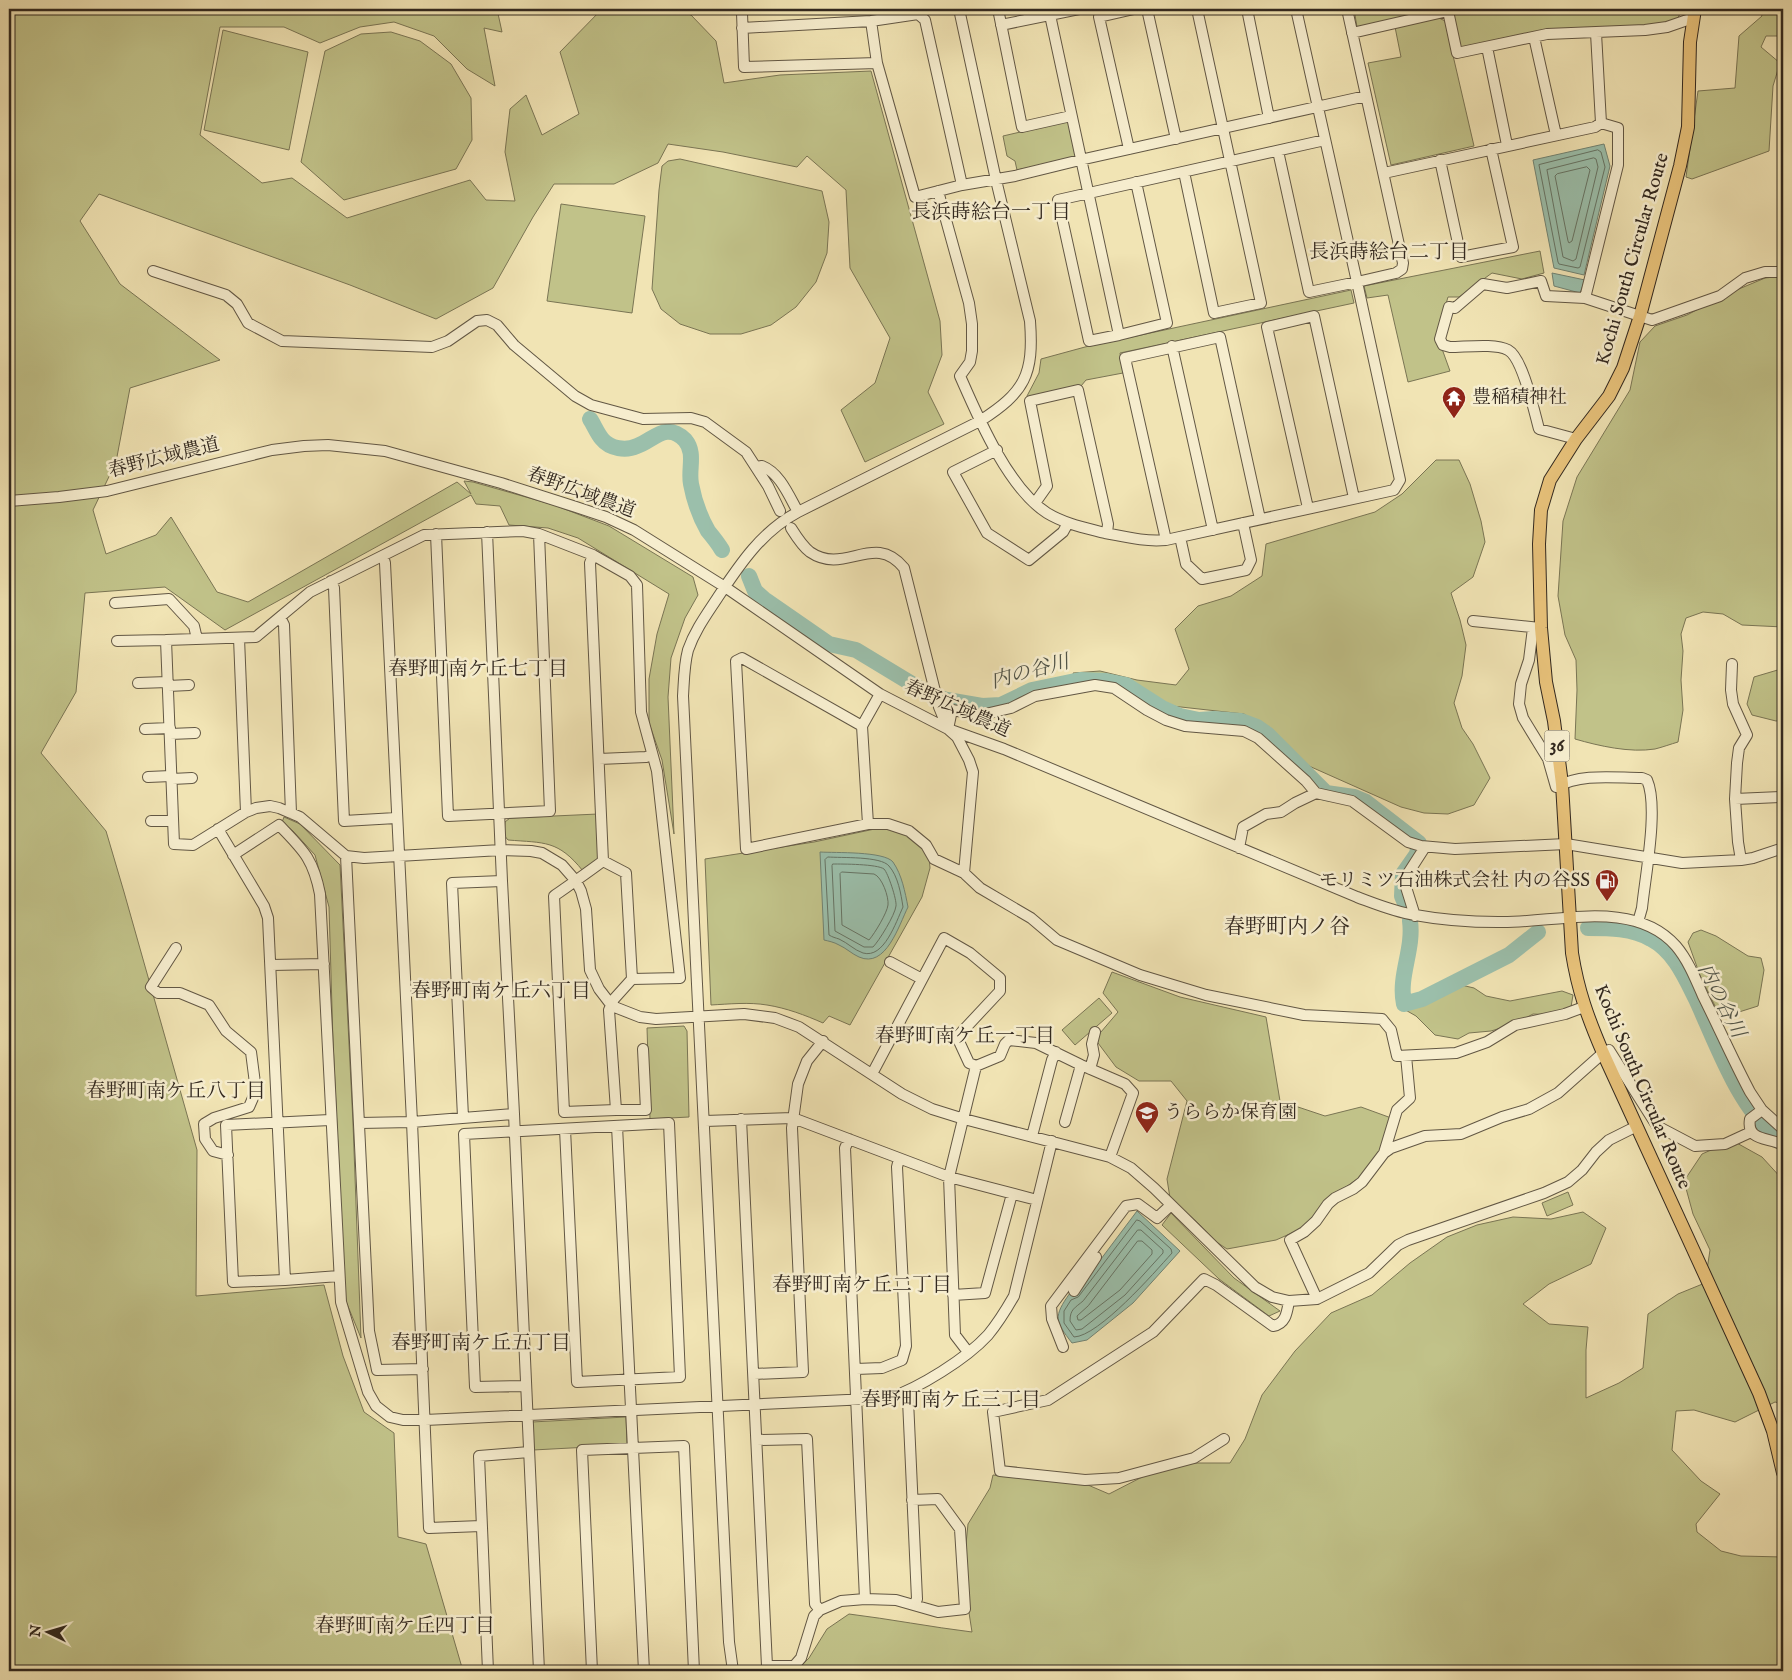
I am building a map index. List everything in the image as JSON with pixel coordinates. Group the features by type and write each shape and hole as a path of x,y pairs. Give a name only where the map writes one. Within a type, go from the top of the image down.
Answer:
{"main road":[{"name":"Kochi South Circular Route","path":"1694,13 1690,42 1688,127 1680,166 1640,316 1624,368 1609,396 1576,439 1550,480 1541,510 1537,628 1554,721 1562,784 1572,954 1584,1007 1759,1393 1773,1431 1783,1473"}],"street":[{"path":"745,9 742,14 744,67 877,63"},
{"path":"733,1671 729,1642 683,696 684,672 688,651 698,626 737,569 758,542 772,529 798,512 980,421 1013,396 1024,380 1029,364 1032,343 1030,321 996,180 959,9"},
{"path":"998,9 1022,127 1071,116"},
{"path":"1001,25 1078,9"},
{"path":"1129,149 1099,17 1134,9"},
{"path":"1147,9 1176,139"},
{"path":"1184,172 1214,313 1261,303 1197,9"},
{"path":"1247,9 1269,118"},
{"path":"938,191 969,303 972,324 970,362 960,376 980,421 1017,484 1047,513 1068,524 1150,542 1394,490 1400,480 1296,9"},
{"path":"1278,151 1308,292 1396,274 1402,269 1403,262 1347,9"},
{"path":"1352,32 1448,11 1457,53 1547,34 1596,33 1666,27 1694,13"},
{"path":"742,28 872,21 918,14 925,20 962,185"},
{"path":"1050,15 1119,334"},
{"path":"872,21 877,63 915,197 1366,96"},
{"path":"1596,33 1601,123"},
{"path":"1534,37 1556,135"},
{"path":"1487,47 1507,146"},
{"path":"1384,173 1595,127 1601,123"},
{"path":"1584,298 1618,165 1618,128 1601,123"},
{"path":"1136,182 1167,323 1089,341 1058,200 1230,160 1325,140"},
{"path":"1440,160 1461,257 1513,247 1491,149"},
{"path":"153,271 226,295 237,304 248,322 282,341 432,347 448,341 478,322 487,320 497,325 514,345 575,396 591,405 643,419 691,418 705,422 746,452 768,486 780,511"},
{"path":"1576,439 1539,428 1521,365 1515,355 1508,350 1499,347 1442,346 1440,339 1449,307 1455,308 1482,284 1507,288 1541,281 1546,296 1584,298 1652,320 1720,296 1745,278 1766,272 1783,272"},
{"path":"1308,508 1267,327 1314,316 1354,498"},
{"path":"1166,540 1125,358 1172,346 1220,337 1260,518"},
{"path":"1172,346 1213,530"},
{"path":"1035,503 1047,486 1030,401 1078,390 1108,524 1107,533"},
{"name":"春野広域農道","path":"9,501 106,491 272,450 328,445 385,451 501,483 606,517 634,530 724,587 880,694 948,729 1004,749 1357,897 1416,916 1498,922 1616,917 1638,922 1656,930 1676,946 1690,969 1760,1111 1783,1129"},
{"path":"997,450 954,472 986,533 1029,560 1063,532 1068,524"},
{"path":"757,468 762,466 768,468 785,488 798,512"},
{"path":"1180,537 1186,564 1202,579 1246,570 1251,560 1243,523"},
{"path":"791,528 800,542 810,552 825,559 838,561 875,552 896,559 904,568 939,707 948,729 957,737 973,772 964,873"},
{"path":"117,641 256,637 310,592 424,535 523,530 539,534 592,555 630,576 636,585 641,712 657,771 680,978 632,979 614,998 609,1010 616,1110"},
{"path":"487,532 539,1671"},
{"path":"436,534 448,816 550,811 539,534"},
{"path":"592,555 590,563 603,861"},
{"path":"383,556 385,562 412,1122 429,1528 481,1526"},
{"path":"331,581 334,588 344,821 396,818"},
{"path":"115,603 168,599 194,626 197,639"},
{"path":"280,617 284,625 291,813"},
{"path":"1473,621 1537,628 1521,684 1519,704 1523,718 1548,759 1556,787 1591,778 1642,778 1647,780 1650,786 1653,812 1642,908 1638,922"},
{"path":"239,638 246,812"},
{"path":"166,640 174,844 193,845 246,812 270,806 300,817 346,856 364,858 501,850 542,853 562,865 576,881 586,909 590,970 599,989 612,1006 640,1017 656,1019 744,1014 775,1018 799,1027 902,1094 932,1109 1110,1157 1131,1168 1171,1204 1255,1287 1272,1297 1289,1301 1317,1299 1369,1273 1398,1245 1408,1240 1544,1193 1568,1182 1582,1170 1596,1152 1609,1140 1637,1126"},
{"path":"862,726 742,658 736,661 746,849 868,824 888,824 909,831 926,845 934,859 964,873 980,888 1031,918 1057,940 1140,975 1206,995 1304,1015 1382,1019 1391,1030 1398,1056 1456,1053 1487,1042 1515,1025 1566,1014 1584,1007"},
{"path":"1732,664 1731,690 1733,704 1747,734 1739,748 1735,799 1741,860"},
{"path":"138,683 189,685"},
{"path":"948,729 952,710 980,715 1011,708 1035,696 1095,685 1114,688 1147,710 1166,720 1185,726 1244,731 1258,738 1306,781 1316,793 1352,801 1420,846 1455,849 1566,844 1682,863 1741,860 1754,858 1783,848"},
{"path":"868,824 862,726 880,694"},
{"path":"144,728 195,733"},
{"path":"600,759 646,757 652,755"},
{"path":"148,777 192,778"},
{"path":"1239,848 1243,827 1266,814 1280,812 1316,793"},
{"path":"1735,799 1782,797"},
{"path":"150,821 173,821"},
{"path":"233,855 279,825 305,852 316,874 320,894 330,1120 339,1276 344,1315 368,1392 376,1406 390,1417 403,1420 425,1420 528,1416 889,1398 906,1392 931,1379 986,1337 998,1323 1014,1296 1052,1142"},
{"path":"218,829 268,918 285,1280"},
{"path":"1416,916 1405,884 1406,875 1420,846"},
{"path":"346,856 369,1331 377,1370 423,1370"},
{"path":"603,861 626,873 632,979"},
{"path":"603,861 554,896 564,1112 646,1110 643,1049"},
{"path":"463,1117 452,883 502,881"},
{"path":"872,1074 944,938 970,953 1000,978 1000,991 957,1036 969,1063 976,1066 1000,1056 1005,1044 1009,1040 1036,1043 1125,1084 1133,1092 1110,1157"},
{"path":"176,948 151,987 158,993 180,993 209,1005 226,1030 250,1052 256,1092 249,1107 214,1118 204,1124 205,1139 213,1152 228,1155"},
{"path":"890,962 922,979"},
{"path":"271,966 324,964"},
{"path":"1065,1122 1085,1067 1094,1054 1092,1044 1095,1032"},
{"path":"754,1374 803,1372 793,1118 798,1084 807,1061 823,1041"},
{"path":"1317,1299 1290,1240 1304,1232 1316,1221 1334,1198 1353,1189 1362,1182 1384,1153 1391,1148 1424,1136 1461,1134 1502,1117 1529,1109 1558,1093 1603,1052 1609,1050 1657,1126 1695,1146 1724,1144 1751,1132"},
{"path":"1032,1136 1052,1060 1056,1052"},
{"path":"1384,1153 1397,1110 1410,1098 1406,1056"},
{"path":"968,1352 955,1335 949,1177 976,1066"},
{"path":"1760,1111 1750,1119 1749,1126 1751,1132 1756,1136 1783,1145"},
{"path":"360,1123 412,1122 514,1114"},
{"path":"705,1121 793,1118 949,1177 1037,1200"},
{"path":"330,1120 226,1125 233,1282 339,1276"},
{"path":"741,1120 768,1666 794,1666 801,1658 814,1616 820,1610 841,1601 896,1600 938,1612 965,1609 960,1529 938,1499 912,1500"},
{"path":"526,1386 475,1387 464,1134 669,1123 680,1377 577,1382 565,1129"},
{"path":"617,1126 644,1671"},
{"path":"849,1139 845,1148 866,1600"},
{"path":"856,1369 882,1368 902,1360 906,1346 897,1167 899,1159"},
{"path":"953,1295 985,1293 1012,1194"},
{"path":"1063,1347 1052,1319 1051,1306 1126,1206 1138,1204 1157,1218 1171,1204"},
{"path":"1074,1290 1122,1217 1120,1214"},
{"path":"1224,1440 1194,1458 1119,1478 1085,1480 1000,1471 993,1412 1048,1400 1153,1332 1204,1279 1216,1285 1273,1326 1278,1325 1287,1315 1289,1301"},
{"path":"906,1392 908,1400 917,1599 914,1605"},
{"path":"757,1440 807,1439 815,1604 820,1610"},
{"path":"592,1671 582,1450 684,1446 694,1671"},
{"path":"488,1671 478,1456 529,1452"}],"green space":[{"path":"9,9 497,9 502,32 484,28 495,86 467,69 434,36 394,22 360,27 320,43 284,27 220,27 200,135 262,183 292,178 347,218 470,180 486,200 515,201 505,152 510,109 526,95 542,135 579,114 560,52 602,9 672,9 691,15 716,41 724,83 780,75 871,71 940,321 942,355 928,392 944,424 865,462 841,410 875,383 890,338 850,268 846,190 807,156 797,167 723,152 668,144 658,163 614,184 554,184 493,288 436,319 350,285 99,194 80,221 120,284 220,360 130,388 116,462 93,510 106,554 156,535 171,517 217,592 248,602 457,482 471,494 464,481 554,505 609,526 693,577 698,595 685,618 671,658 668,697 674,834 662,760 649,723 649,679 657,634 669,594 578,538 548,528 509,525 500,506 476,504 471,495 225,630 165,587 85,593 76,692 41,753 106,831 124,892 197,1150 196,1296 324,1285 343,1356 364,1412 394,1433 398,1537 426,1544 463,1671 9,1671"},
{"path":"1354,9 1441,9 1357,27"},
{"path":"1450,9 1681,9 1679,16 1673,22 1460,48"},
{"path":"1760,9 1783,9 1783,33 1777,36 1766,36 1761,47 1780,63 1773,86 1769,151 1692,179 1686,177 1698,91 1735,88 1739,36 1762,16"},
{"path":"1437,17 1445,21 1474,146 1391,165 1368,63 1401,57 1395,27"},
{"path":"223,30 308,52 289,150 204,130"},
{"path":"391,32 420,41 451,64 471,98 472,140 456,169 344,200 301,162 325,51 361,34"},
{"path":"1068,121 1077,157 1017,170 1015,161 1007,156 1003,136"},
{"path":"680,159 822,191 829,222 827,253 816,282 796,307 771,325 741,334 710,334 680,324 661,309 652,289 662,166 668,161"},
{"path":"561,204 645,216 632,313 547,301"},
{"path":"1540,251 1544,273 1522,279 1492,273 1459,297 1448,297 1437,335 1450,371 1408,382 1388,295 1367,298 1364,286"},
{"path":"1783,276 1783,627 1742,625 1723,614 1703,612 1686,618 1681,634 1683,651 1681,680 1683,710 1678,742 1655,749 1635,750 1604,746 1575,739 1576,660 1565,635 1558,596 1563,521 1577,477 1630,390 1640,342 1655,326 1687,315 1727,294 1765,278"},
{"path":"1351,290 1354,303 1120,353 1123,373 1086,380 1081,386 1029,399 1027,396 1039,373 1041,359 1085,347"},
{"path":"1436,460 1459,460 1470,484 1485,542 1473,577 1451,593 1466,645 1462,676 1454,703 1462,728 1473,744 1490,778 1474,805 1448,814 1424,813 1401,807 1291,758 1270,730 1244,714 1163,705 1118,692 1078,687 1073,673 1100,671 1137,680 1176,685 1189,669 1175,629 1198,606 1231,596 1262,576 1266,544 1375,512 1402,494"},
{"path":"1783,667 1783,720 1776,721 1752,715 1747,704 1754,677"},
{"path":"598,814 599,859 583,871 558,848 541,843 508,840 504,835 505,822 510,818"},
{"path":"284,817 300,824 340,865 353,1123 361,1338 345,1299 333,1042 329,907 315,855 282,822"},
{"path":"884,827 912,837 929,855 930,868 922,897 850,1025 829,1016 823,1023 795,1012 767,1005 746,1003 711,1005 705,859 814,842"},
{"path":"1701,930 1716,936 1748,956 1761,958 1764,970 1758,1006 1739,1012 1718,1012 1701,978 1688,942 1693,933"},
{"path":"1112,972 1180,997 1266,1017 1280,1101 1325,1116 1361,1107 1394,1119 1387,1143 1367,1172 1329,1199 1301,1229 1276,1240 1227,1249 1215,1241 1170,1198 1167,1179 1187,1101 1171,1081 1139,1081 1116,1067 1095,1039 1118,1012 1103,993"},
{"path":"1457,984 1474,988 1486,996 1510,1001 1562,991 1573,995 1571,1007 1555,1015 1533,1014 1514,1024 1491,1031 1469,1033 1458,1039 1435,1035 1416,1016 1402,1008"},
{"path":"1099,998 1112,1013 1075,1045 1062,1030"},
{"path":"684,1026 687,1031 689,1117 650,1119 647,1028"},
{"path":"1735,1142 1762,1157 1783,1180 1783,1404 1775,1402 1735,1422 1694,1410 1676,1411 1672,1450 1701,1481 1720,1494 1696,1524 1697,1532 1721,1551 1741,1556 1783,1557 1783,1671 796,1671 809,1658 827,1629 849,1614 972,1632 963,1574 968,1524 990,1488 993,1475 1088,1485 1109,1494 1144,1476 1190,1463 1230,1463 1245,1439 1262,1395 1295,1351 1331,1313 1372,1295 1410,1263 1447,1237 1477,1225 1513,1217 1551,1219 1583,1212 1606,1228 1591,1264 1549,1284 1523,1304 1549,1324 1588,1327 1586,1398 1619,1383 1643,1368 1648,1314 1678,1294 1705,1283 1710,1250 1693,1214 1684,1181 1702,1154"},
{"path":"1568,1192 1573,1205 1547,1216 1542,1203"},
{"path":"1171,1213 1234,1278 1280,1311 1269,1316 1219,1279 1162,1225"},
{"path":"626,1417 627,1445 533,1450 532,1422"}],"water":[{"path":"1604,144 1610,166 1584,275 1554,268 1533,160"},
{"path":"1552,273 1585,280 1580,293 1554,286"},
{"path":"820,852 859,853 888,858 899,872 908,907 896,934 884,951 877,957 868,959 859,957 837,944 824,940"},
{"path":"1137,1211 1180,1251 1133,1303 1087,1340 1072,1343 1059,1324 1058,1319 1061,1308 1070,1293 1074,1295"}],"waterway":[{"name":"内の谷川","path":"590,419 602,439 609,445 618,448 633,448 666,432 672,432 685,440 690,450 692,490 702,520 722,550"},
{"name":"内の谷川","path":"749,576 755,591 764,599 829,644 856,650 932,696 982,706 1001,705 1032,690 1080,680 1106,681 1126,685 1162,708 1180,716 1199,720 1241,721 1257,727 1267,734 1326,793 1354,797 1366,802 1419,843 1417,854 1403,874 1402,896 1408,910"},
{"name":"内の谷川","path":"1410,921 1410,942 1403,983 1404,1004 1422,999 1509,955 1538,932"},
{"name":"内の谷川","path":"1588,928 1612,929 1644,935 1666,950 1688,982 1727,1067 1745,1101 1769,1130 1783,1138"}],"place":[{"name":"豊稲積神社","path":"1454,419"},
{"name":"モリミツ石油株式会社 内の谷SS","path":"1607,902"},
{"name":"うららか保育園","path":"1147,1134"}],"district":[{"name":"長浜蒔絵台一丁目","path":"991,212"},
{"name":"長浜蒔絵台二丁目","path":"1389,252"},
{"name":"春野町南ケ丘七丁目","path":"478,669"},
{"name":"春野町内ノ谷","path":"1287,927"},
{"name":"春野町南ケ丘六丁目","path":"501,991"},
{"name":"春野町南ケ丘一丁目","path":"965,1036"},
{"name":"春野町南ケ丘八丁目","path":"176,1091"},
{"name":"春野町南ケ丘二丁目","path":"862,1285"},
{"name":"春野町南ケ丘五丁目","path":"481,1343"},
{"name":"春野町南ケ丘三丁目","path":"951,1400"},
{"name":"春野町南ケ丘四丁目","path":"405,1626"}]}
